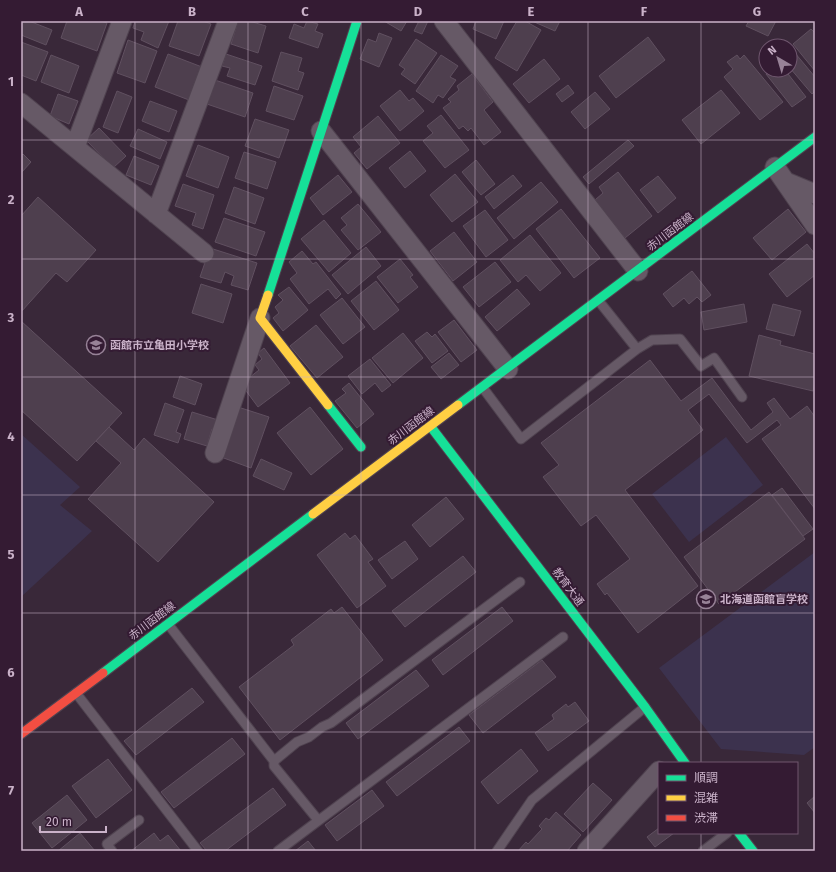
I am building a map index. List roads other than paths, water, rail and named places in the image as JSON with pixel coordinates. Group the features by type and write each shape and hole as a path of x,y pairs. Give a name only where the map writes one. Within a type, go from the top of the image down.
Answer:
{"main road":[{"path":"358,21 260,318 361,447"},
{"name":"赤川函館線","path":"21,734 598,300 780,174 815,137"},
{"name":"教育大通","path":"430,427 645,707 676,759"},
{"path":"740,834 753,851"}],"street":[{"path":"75,147 122,21"},
{"path":"156,214 228,21"},
{"path":"444,21 638,271"},
{"path":"21,103 204,253"},
{"path":"321,131 508,368"},
{"path":"780,174 815,194"},
{"path":"780,174 815,225"},
{"path":"215,453 260,318"},
{"path":"587,851 658,772"}],"lane":[{"path":"598,300 637,349"},
{"path":"483,388 521,439 637,349 652,340 680,339 701,366 714,358 742,397"},
{"path":"274,761 297,742 309,737 322,727 331,723 520,582"},
{"path":"168,624 274,761 274,766 318,820"},
{"path":"278,851 563,637"},
{"path":"76,693 198,851"},
{"path":"497,851 532,800 645,707"},
{"path":"112,851 107,844 139,820"},
{"path":"704,851 726,834"}],"place":[{"name":"函館市立亀田小学校","path":"96,345"},
{"name":"北海道函館盲学校","path":"706,599"}]}
